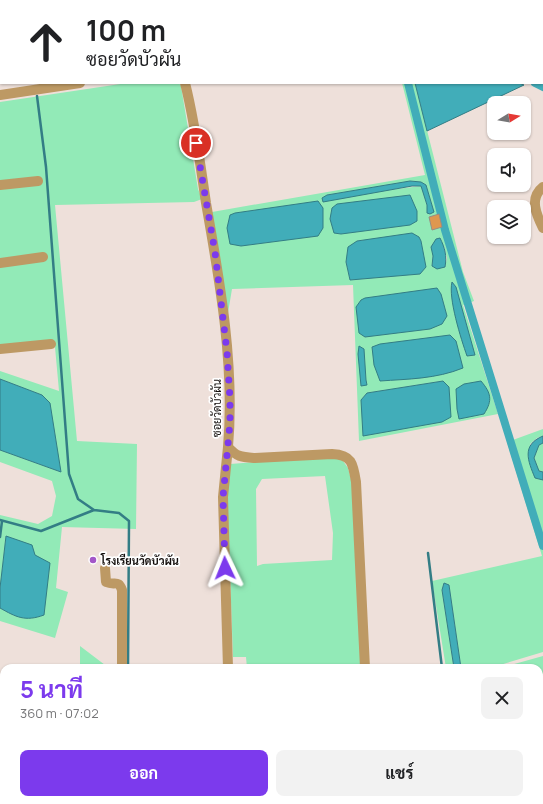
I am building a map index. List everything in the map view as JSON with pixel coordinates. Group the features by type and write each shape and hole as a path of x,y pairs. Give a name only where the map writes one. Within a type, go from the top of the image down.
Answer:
{"street":[{"path":"0,94 73,84"},
{"name":"ซอยวัดบัวผัน","path":"185,84 215,252 226,345 230,399 228,447 236,456 244,458 340,454 347,457 351,462 354,469 356,482 365,664"},
{"path":"0,185 38,181"},
{"path":"543,187 536,195 535,208 543,228"},
{"path":"0,263 43,257"},
{"path":"0,350 51,344"},
{"path":"228,447 223,497 228,664"},
{"path":"105,568 106,582 118,583 122,590 122,664"}],"green space":[{"path":"120,84 180,84 198,189 202,199 194,202 55,205 77,441 137,444 136,529 62,527 56,588 68,592 55,638 0,621 0,608 15,616 35,555 6,536 0,588 0,515 38,524 52,516 56,496 52,481 0,462 0,450 61,472 42,395 0,379 0,371 59,391 55,347 0,353 0,102"},
{"path":"402,84 415,84 463,272 474,301 463,305 498,414 359,441 353,285 232,289 228,313 212,212 425,175","holes":["410,181 420,182 426,185 434,212 427,212 427,205 421,186 322,198 327,195","376,239 421,241 425,267 350,280 346,262 357,241","444,246 447,258 445,267 432,266 433,256","443,381 361,400 367,393"]},
{"path":"543,429 543,436 537,438 530,444 535,478 543,480 543,652 503,664 460,664 449,585 444,583 442,590 453,664 445,664 432,581 542,556 507,442"},
{"path":"543,443 543,472 539,471 534,458 539,445"},
{"path":"325,457 341,458 348,468 352,483 362,664 247,664 246,657 233,657 228,485 230,464","holes":["325,476 333,533 332,560 263,564 257,566 256,489 262,479"]},
{"path":"80,646 104,664 80,664"},
{"path":"543,656 543,664 514,664"}],"water":[{"path":"415,84 524,85 501,96 487,96 487,103 427,131"},
{"path":"410,181 421,182 426,185 434,212 430,214 427,213 427,205 421,186 412,186 323,202 322,198 327,195"},
{"path":"410,195 417,211 417,221 410,225 341,234 334,233 330,219 332,208 337,204"},
{"path":"318,201 323,208 323,228 318,236 241,246 230,244 227,228 230,215"},
{"path":"412,233 419,237 421,241 426,267 420,274 350,280 346,262 348,247 357,241"},
{"path":"440,238 445,252 446,263 445,267 437,269 432,266 433,256 431,247 436,239"},
{"path":"452,282 456,287 475,355 467,356 453,308 451,289"},
{"path":"437,288 441,294 447,316 442,324 430,329 365,337 359,333 356,307 361,300 365,298"},
{"path":"450,335 456,341 463,368 453,372 432,376 380,381 374,365 372,347 380,344"},
{"path":"359,346 364,349 367,385 361,386 358,354"},
{"path":"0,379 42,395 50,403 61,472 0,450"},
{"path":"443,381 449,387 451,417 442,422 363,436 361,400 367,393"},
{"path":"481,381 487,389 490,397 487,409 484,414 459,419 456,389 464,384"},
{"path":"543,436 543,443 539,445 534,458 539,471 543,472 543,480 535,478 530,466 528,454 531,444"},
{"path":"6,536 32,545 35,555 50,563 44,615 31,618 21,618 0,608 0,588"},
{"path":"444,583 449,585 460,664 453,664 442,590"}],"building":[{"path":"439,214 442,227 432,230 429,217"}],"waterway":[{"path":"408,84 445,230 543,546"},
{"path":"537,84 543,87"},
{"path":"37,96 46,167 69,474 78,499 94,510"},
{"path":"0,520 41,531 94,510 119,513 129,521 128,664"},
{"path":"0,537 2,521"},
{"path":"428,553 442,664"}],"place":[{"name":"โรงเรียนวัดบัวผัน","path":"93,560"}],"route":[{"path":"196,143 215,252 227,352 230,423 223,497 225,568"}]}
